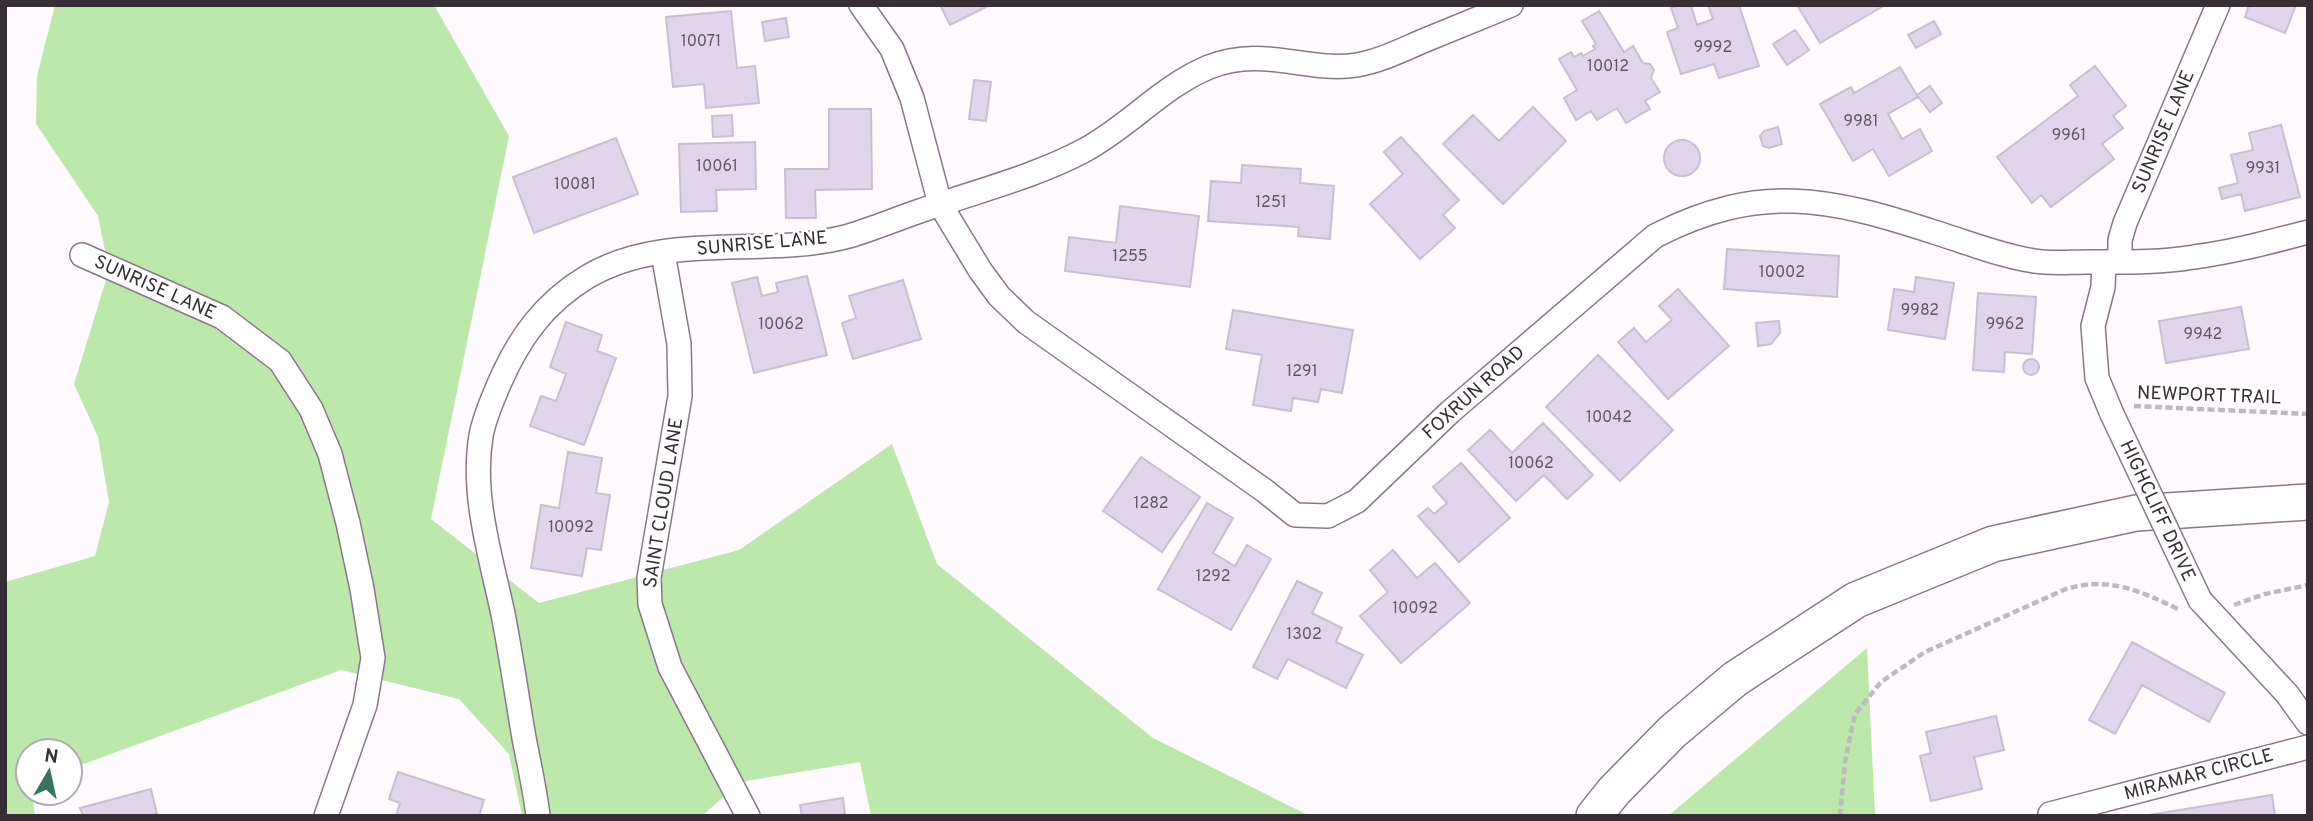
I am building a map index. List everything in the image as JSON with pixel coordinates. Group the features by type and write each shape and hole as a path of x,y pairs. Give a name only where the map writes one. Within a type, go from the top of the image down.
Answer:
{"main road":[{"path":"1594,816 1614,790 1672,732 1735,679 1856,600 1993,544 2110,518 2136,513 2308,502"}],"street":[{"name":"FOXRUN ROAD","path":"861,5 892,49 912,98 940,204 999,296 1026,321 1295,515 1328,516 1357,501 1450,412 1655,236 1681,222 1709,212 1748,203 1788,200 1828,202 1877,214 2010,257 2038,262 2192,258 2308,232"},
{"name":"SUNRISE LANE","path":"538,816 505,624 480,506 478,467 481,435 489,407 509,361 526,332 559,295 591,275 629,259 702,248 805,245 849,235 1019,180 1087,149 1170,89 1209,66 1247,58 1278,58 1322,66 1356,65 1389,55 1511,5"},
{"name":"SUNRISE LANE","path":"2112,262 2125,223 2218,5"},
{"name":"SAINT CLOUD LANE","path":"663,253 679,344 680,396 649,578 650,604 670,667 748,816"},
{"name":"SUNRISE LANE","path":"82,255 222,317 280,361 311,409 330,454 348,523 373,658 365,705 326,816"},
{"name":"HIGHCLIFF DRIVE","path":"2112,262 2094,326 2097,378 2110,410 2205,606 2287,694 2308,723"},
{"name":"MIRAMAR CIRCLE","path":"2050,814 2308,747"}],"path":[{"name":"NEWPORT TRAIL","path":"2110,410 2237,409 2308,414"},
{"path":"1840,816 1845,762 1856,714 1881,682 1925,652 2085,583 2108,583 2128,588 2193,616 2205,606 2308,585"}],"green space":[{"path":"55,5 434,5 509,136 431,519 539,603 739,550 892,444 937,564 1153,738 1310,816 871,816 860,762 740,782 702,816 522,816 509,754 459,699 341,670 84,764 84,737 14,737 14,807 34,807 35,816 5,816 5,582 95,556 109,502 98,437 74,384 109,270 98,216 36,124 37,76"},
{"path":"1867,648 1875,816 1668,816"}],"building":[{"path":"940,5 990,5 950,25"},
{"path":"1691,5 1697,25 1713,19 1708,5 1739,5 1759,66 1719,78 1714,64 1681,74 1667,32 1678,28 1671,8"},
{"path":"1797,5 1885,5 1820,43"},
{"path":"2249,5 2296,5 2285,33 2245,17"},
{"path":"731,11 737,68 755,66 759,103 706,108 704,84 673,87 666,17"},
{"path":"1599,11 1624,52 1633,46 1643,63 1650,64 1654,70 1651,78 1660,92 1645,101 1650,109 1626,123 1617,108 1597,120 1591,111 1576,120 1564,98 1577,90 1559,59 1571,52 1574,57 1581,53 1583,56 1595,49 1593,46 1596,44 1582,21"},
{"path":"786,18 789,37 765,41 762,22"},
{"path":"1934,21 1941,34 1916,48 1908,35"},
{"path":"1795,30 1809,50 1787,65 1773,44"},
{"path":"2095,66 2126,106 2113,116 2123,128 2102,144 2114,159 2051,207 2041,195 2032,203 1997,157 2078,96 2070,85"},
{"path":"1900,67 1918,97 1888,114 1902,139 1920,129 1932,151 1889,176 1873,149 1853,161 1820,104 1851,87 1854,93"},
{"path":"974,80 991,82 986,121 969,119"},
{"path":"1930,86 1942,103 1930,112 1917,95"},
{"path":"1533,107 1566,141 1503,204 1443,144 1473,115 1499,141"},
{"path":"829,109 871,109 872,189 815,190 816,218 786,218 785,169 829,169"},
{"path":"732,115 733,136 713,137 712,116"},
{"path":"2281,125 2300,197 2245,211 2241,194 2222,199 2219,188 2238,183 2231,155 2253,150 2249,133"},
{"path":"1778,127 1782,144 1769,148 1763,146 1760,136 1764,131"},
{"path":"1401,137 1459,200 1443,215 1455,228 1420,259 1370,204 1403,174 1384,152"},
{"path":"616,138 638,194 534,233 513,177"},
{"path":"1682,140 1695,145 1700,158 1695,171 1682,176 1669,171 1664,158 1669,145"},
{"path":"755,142 756,189 716,190 717,211 681,212 679,144"},
{"path":"1242,165 1301,169 1300,183 1334,186 1330,239 1298,236 1299,227 1208,221 1211,181 1241,183"},
{"path":"1120,206 1199,216 1190,287 1065,271 1069,237 1116,243"},
{"path":"1727,249 1839,256 1837,297 1724,289"},
{"path":"807,276 827,355 754,373 732,283 757,277 762,296 778,292 776,283"},
{"path":"1916,277 1954,283 1945,339 1888,330 1894,289 1914,292"},
{"path":"903,280 921,339 853,359 842,323 856,318 849,296"},
{"path":"1678,289 1729,346 1668,399 1618,342 1634,328 1646,342 1672,320 1659,306"},
{"path":"1978,293 2036,297 2032,354 2005,352 2004,372 1973,370"},
{"path":"2241,307 2249,349 2166,363 2159,321"},
{"path":"1233,310 1353,330 1342,393 1321,389 1318,402 1293,398 1291,411 1253,405 1262,355 1226,349"},
{"path":"1779,321 1780,333 1771,344 1758,346 1756,323"},
{"path":"566,322 602,335 597,351 616,358 584,445 530,426 541,396 556,401 566,374 550,367"},
{"path":"1598,355 1673,430 1620,481 1546,407"},
{"path":"2028,359 2034,359 2039,367 2037,373 2028,375 2023,370 2023,364"},
{"path":"1543,423 1593,475 1567,499 1544,475 1516,501 1468,450 1490,430 1512,453"},
{"path":"568,452 602,458 596,493 610,495 601,550 587,548 582,576 531,568 541,505 559,508"},
{"path":"1141,457 1200,497 1162,552 1103,511"},
{"path":"1461,463 1510,518 1459,562 1418,516 1428,508 1434,514 1447,503 1433,487"},
{"path":"1207,503 1233,518 1213,553 1235,566 1247,545 1271,559 1231,630 1158,589"},
{"path":"1393,550 1417,578 1435,563 1470,603 1401,663 1360,616 1388,592 1370,570"},
{"path":"1297,581 1322,593 1312,613 1342,628 1336,642 1363,655 1346,688 1288,659 1277,679 1253,667"},
{"path":"2132,642 2225,693 2209,722 2142,685 2115,734 2089,720"},
{"path":"1996,716 2004,750 1974,757 1982,789 1931,801 1920,756 1931,753 1926,732"},
{"path":"398,772 484,800 479,816 396,816 400,803 389,799"},
{"path":"151,789 157,814 83,816 80,808"},
{"path":"2272,795 2275,816 2143,816"},
{"path":"843,798 845,816 802,816 800,805"}]}
